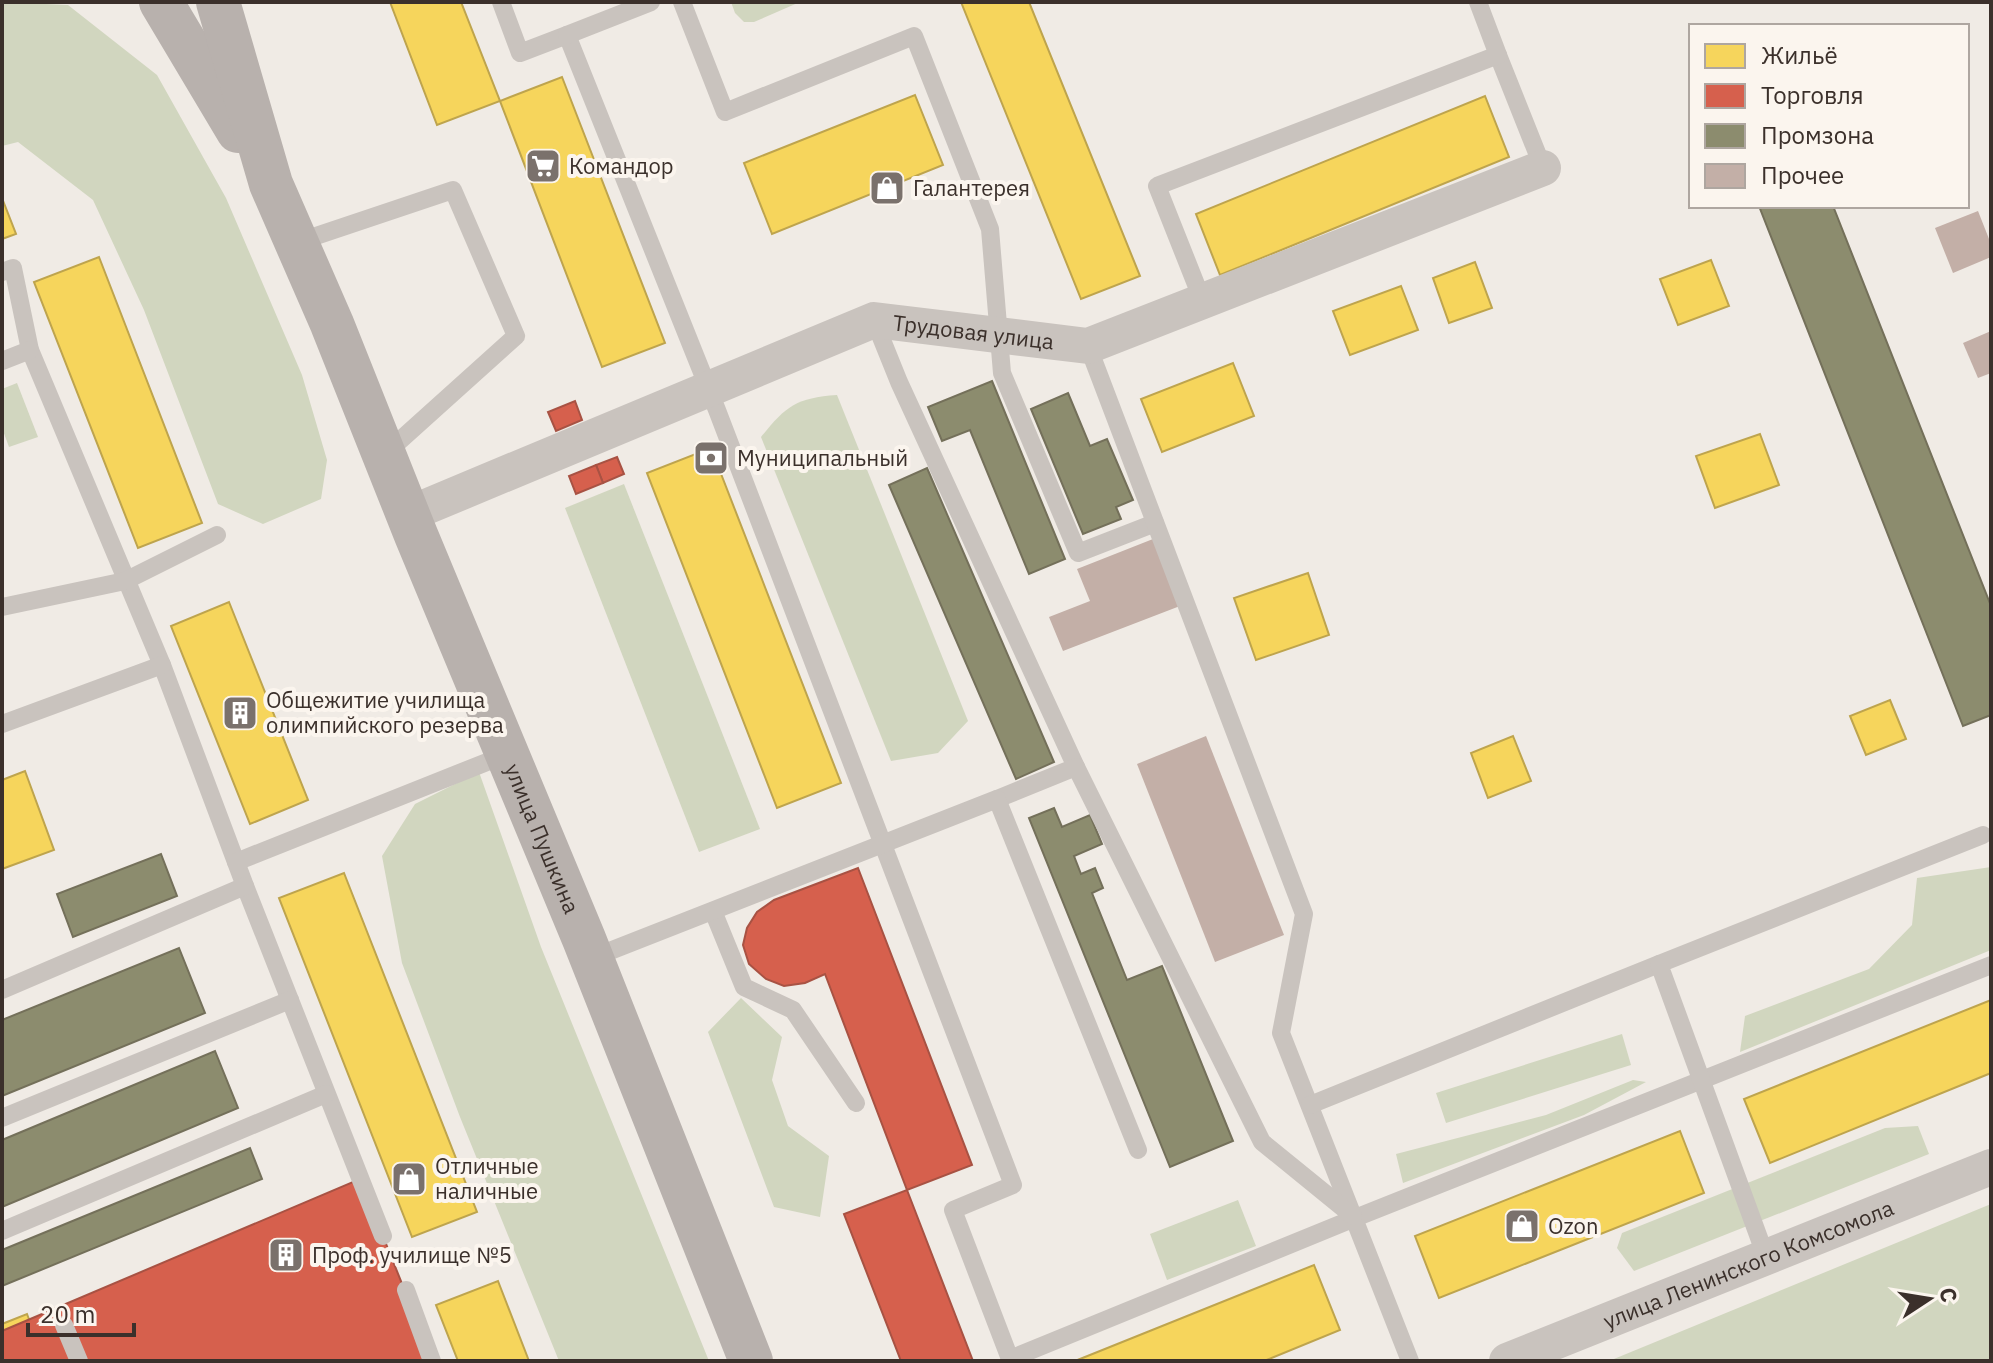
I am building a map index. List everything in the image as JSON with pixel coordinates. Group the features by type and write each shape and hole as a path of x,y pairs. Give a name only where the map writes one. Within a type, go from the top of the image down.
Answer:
{"main road":[{"path":"128,2 187,45"},
{"path":"161,2 271,184"},
{"path":"218,2 271,184"},
{"name":"улица Пушкина","path":"271,184 332,324 592,958 751,1361"}],"street":[{"name":"Трудовая улица","path":"409,514 874,320 1088,346 1543,168"},
{"name":"улица Ленинского Комсомола","path":"1507,1361 1991,1167"}],"lane":[{"path":"501,2 520,53 651,2"},
{"path":"682,2 725,112 914,36 990,229 1002,373 1078,553 1155,523"},
{"path":"1478,2 1543,168"},
{"path":"567,35 708,388 1013,1185 953,1210 1010,1359 1991,965"},
{"path":"1203,302 1157,186 1498,55"},
{"path":"295,243 453,190 516,336 385,454"},
{"path":"2,272 13,268 30,350 162,665 383,1236"},
{"path":"874,320 899,382 1076,767 1262,1142 1355,1218"},
{"path":"1088,346 1304,914 1281,1033 1410,1361"},
{"path":"2,361 30,350"},
{"path":"2,607 125,581 217,535"},
{"path":"2,724 162,665"},
{"path":"236,862 507,754"},
{"path":"592,958 1076,767"},
{"path":"997,799 1138,1150"},
{"path":"1310,1105 1983,835"},
{"path":"2,990 245,886"},
{"path":"713,911 744,987 793,1010 856,1103"},
{"path":"1659,964 1766,1257"},
{"path":"2,1118 290,1000"},
{"path":"2,1231 326,1094"},
{"path":"406,1290 432,1361"},
{"path":"64,1325 79,1361"}],"green space":[{"path":"2,2 68,5 157,75 226,198 302,375 327,460 321,499 263,524 218,504 144,310 93,200 18,142 2,146"},
{"path":"731,2 800,2 754,22 744,22 735,13"},
{"path":"17,383 38,437 9,447 2,428 2,389"},
{"path":"837,395 968,721 938,753 891,761 761,437 785,411 802,401"},
{"path":"624,484 760,829 699,852 565,508"},
{"path":"479,772 541,947 709,1361 559,1361 460,1117 402,963 382,856 415,804"},
{"path":"1991,867 1991,950 1740,1052 1745,1016 1869,969 1912,925 1917,878"},
{"path":"741,998 782,1037 772,1080 788,1126 829,1156 820,1217 774,1207 708,1032"},
{"path":"1622,1034 1631,1065 1446,1123 1436,1093"},
{"path":"1633,1080 1646,1082 1584,1115 1403,1183 1396,1154 1546,1115"},
{"path":"1918,1126 1929,1154 1634,1271 1617,1248 1622,1233 1885,1128"},
{"path":"1238,1200 1256,1246 1167,1280 1150,1234"},
{"path":"1991,1204 1991,1361 1609,1361"}],"building: Жильё":[{"path":"390,2 461,2 500,101 437,125"},
{"path":"961,2 1029,2 1140,276 1081,299"},
{"path":"562,77 665,343 602,367 500,101"},
{"path":"915,95 943,165 772,234 744,163"},
{"path":"1485,96 1509,157 1220,275 1196,214"},
{"path":"2,198 16,234 2,239"},
{"path":"99,257 202,523 138,548 34,282"},
{"path":"1711,260 1729,306 1678,325 1660,279"},
{"path":"1475,262 1492,308 1449,323 1433,278"},
{"path":"1401,286 1418,330 1350,355 1333,311"},
{"path":"1233,363 1254,416 1162,452 1141,399"},
{"path":"1760,434 1779,485 1715,508 1696,456"},
{"path":"711,448 841,783 777,808 647,473"},
{"path":"1308,573 1329,635 1256,660 1234,598"},
{"name":"Общежитие училища олимпийского резерва","path":"229,602 308,800 250,824 171,626"},
{"path":"1890,700 1906,739 1866,755 1850,716"},
{"path":"1513,736 1531,781 1488,798 1471,753"},
{"path":"25,771 54,850 2,869 2,780"},
{"path":"344,873 477,1212 412,1237 279,898"},
{"path":"1991,1000 1991,1073 1770,1163 1744,1099"},
{"path":"1680,1131 1704,1193 1439,1298 1415,1236"},
{"path":"1314,1265 1340,1330 1264,1361 1075,1361"},
{"path":"498,1281 529,1361 458,1361 436,1305"},
{"path":"27,1314 45,1361 2,1361 2,1324"}],"building: Торговля":[{"path":"575,401 582,420 556,431 548,412"},
{"path":"617,457 624,474 603,483 596,465"},
{"path":"596,465 603,483 576,494 569,476"},
{"path":"858,868 972,1165 907,1190 825,974 805,983 784,986 766,979 749,964 743,945 747,928 757,912 774,900"},
{"name":"Проф. училище №5","path":"360,1179 433,1361 2,1361 2,1331"},
{"path":"907,1190 973,1361 901,1361 844,1214"}],"building: Промзона":[{"path":"1760,208 1834,208 1991,606 1991,715 1963,726"},
{"path":"992,381 1065,559 1029,574 970,430 942,441 928,407"},
{"path":"1068,393 1090,446 1107,439 1133,500 1116,507 1121,519 1083,534 1031,409"},
{"path":"927,468 1054,762 1016,779 889,485"},
{"path":"1054,808 1062,827 1090,815 1102,844 1074,856 1081,874 1095,868 1103,888 1092,893 1127,980 1162,966 1233,1141 1170,1167 1029,818"},
{"path":"161,854 177,896 73,937 57,894"},
{"path":"179,948 205,1013 2,1096 2,1020"},
{"path":"215,1051 238,1108 2,1207 2,1140"},
{"path":"250,1148 262,1179 2,1286 2,1250"}],"building: Прочее":[{"path":"1978,211 1991,244 1991,257 1953,273 1935,228"},
{"path":"1991,331 1991,373 1978,378 1963,343"},
{"path":"1153,539 1180,606 1063,651 1049,617 1090,601 1077,569"},
{"path":"1206,736 1284,935 1215,962 1137,764"}],"place":[{"name":"Командор","path":"543,166"},
{"name":"Галантерея","path":"887,188"},
{"name":"Муниципальный","path":"711,458"},
{"name":"Общежитие училища олимпийского резерва","path":"240,713"},
{"name":"Отличные наличные","path":"409,1179"},
{"name":"Ozon","path":"1522,1226"},
{"name":"Проф. училище №5","path":"286,1255"}]}
